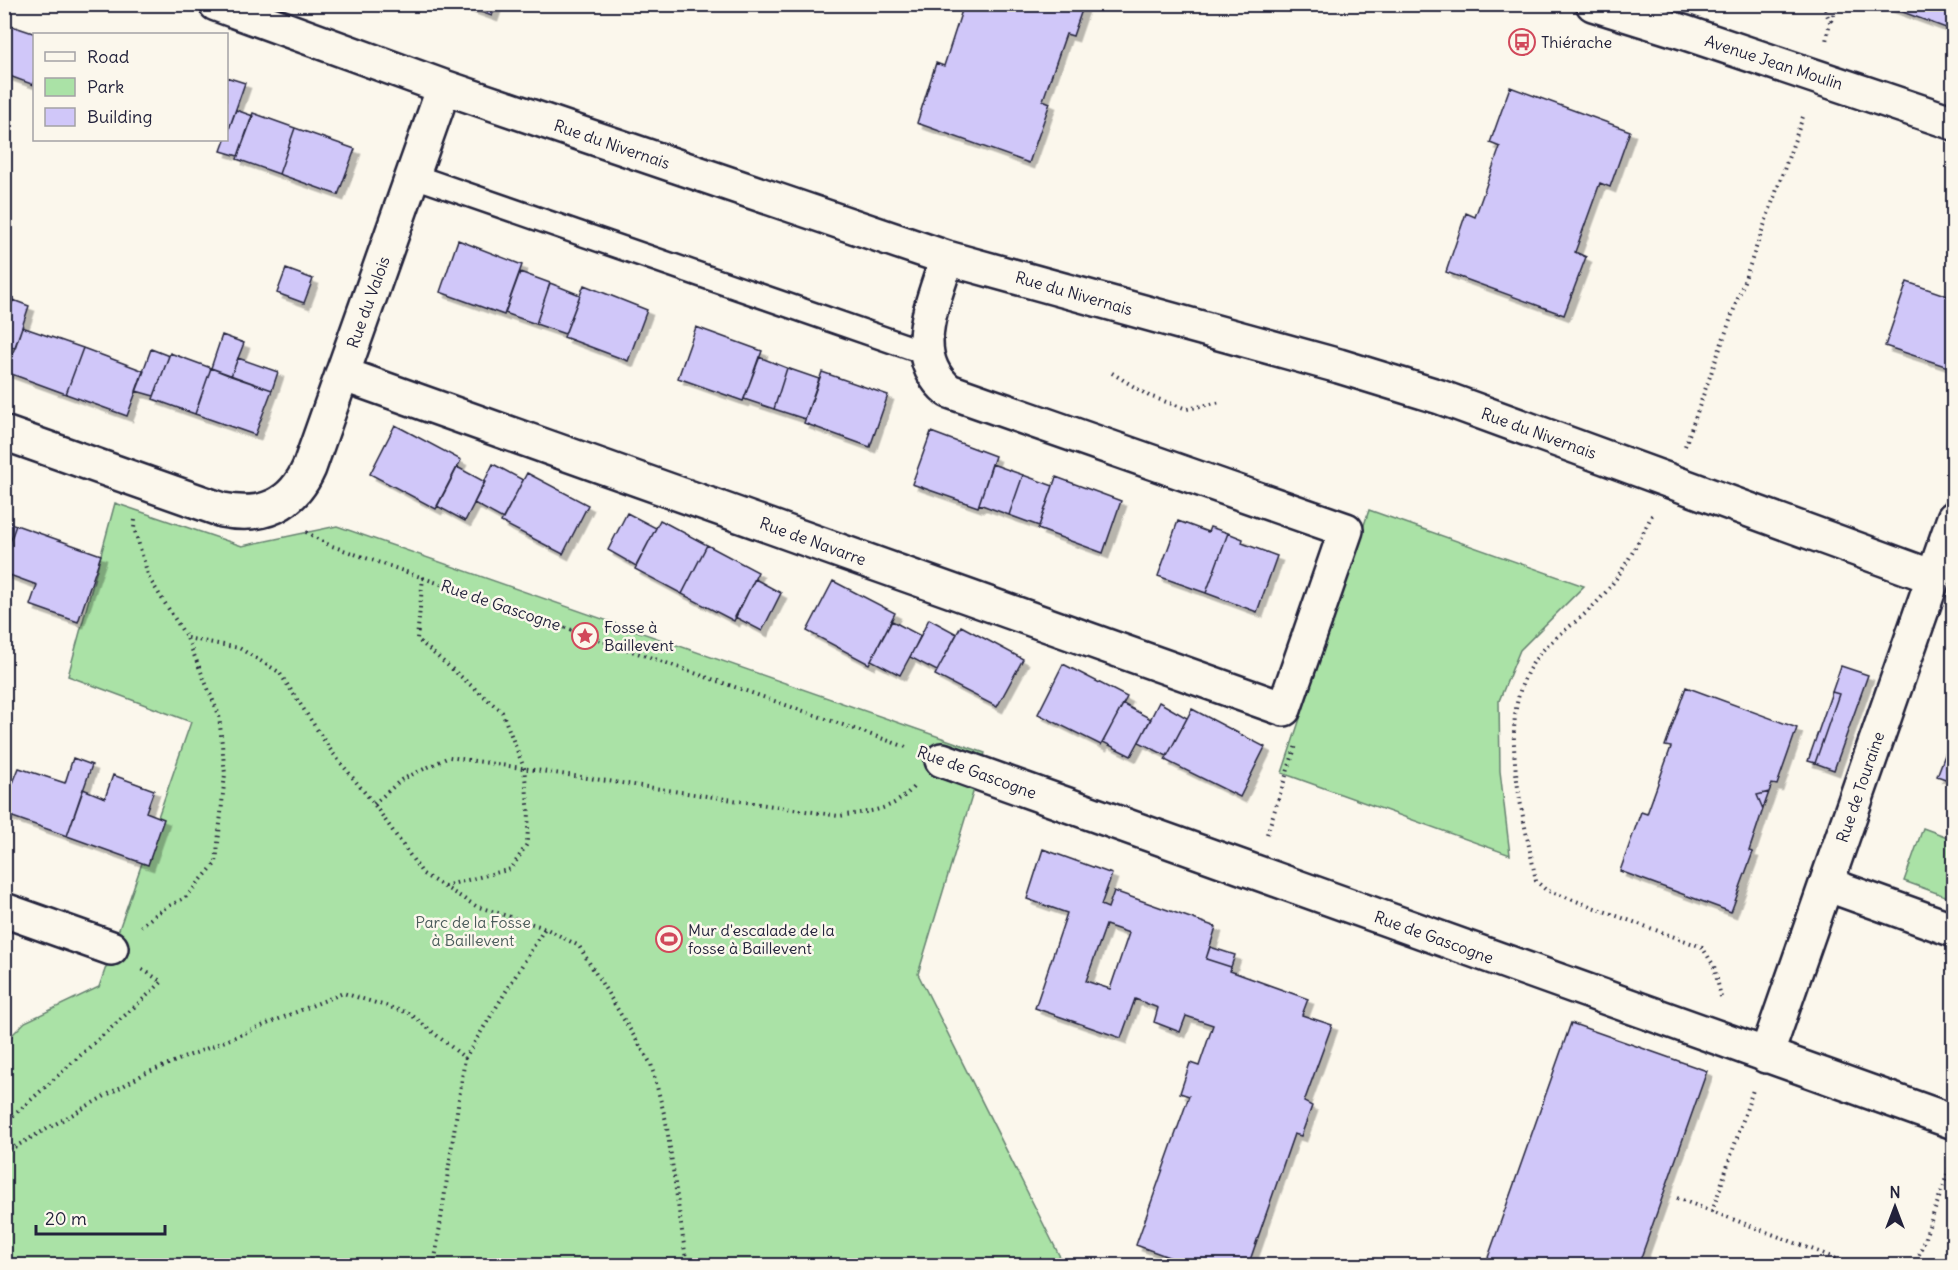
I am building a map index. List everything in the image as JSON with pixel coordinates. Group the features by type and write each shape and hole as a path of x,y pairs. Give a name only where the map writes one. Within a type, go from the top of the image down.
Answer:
{"street":[{"name":"Rue du Nivernais","path":"216,4 444,87 947,258 1377,376 1440,397 1933,577"},
{"name":"Avenue Jean Moulin","path":"1593,4 1953,123"},
{"name":"Rue du Valois","path":"276,507 303,482 444,87"},
{"path":"947,258 926,335 926,353 937,382 949,391 1346,530 1284,709"},
{"name":"Rue de Navarre","path":"342,374 1284,709"},
{"path":"4,432 222,510 249,512 276,507"},
{"name":"Rue de Touraine","path":"1766,1056 1953,518"},
{"name":"Rue de Gascogne","path":"936,757 1953,1122"},
{"path":"1826,884 1953,930"},
{"path":"4,910 111,948"}],"lane":[{"path":"414,176 926,353"}],"path":[{"path":"1823,4 1830,22"},
{"path":"1713,1212 1754,1087 1730,1043 1714,966 1702,947 1546,890 1536,881 1515,768 1514,733 1519,692 1532,664 1550,641 1590,609 1612,585 1629,560 1670,481 1689,436 1818,77 1830,22 1837,4"},
{"path":"1112,374 1149,396 1187,409 1221,402"},
{"path":"4,1124 162,982 111,948 163,909 185,898 216,863 225,774 219,715 187,638 149,578 134,528 140,480"},
{"name":"Rue de Gascogne","path":"276,507 299,528 321,540 936,757"},
{"path":"423,577 417,639 502,712 524,768 530,813 527,844 511,869 443,886"},
{"path":"187,638 239,648 279,672 332,752 374,804 423,874 476,906 545,928 579,946 651,1064 666,1121 687,1266"},
{"path":"1254,872 1302,727 1284,709"},
{"path":"374,804 401,780 449,758 839,816 883,810 909,793 936,757"},
{"path":"434,1266 465,1058 545,928"},
{"path":"4,1153 144,1074 344,993 409,1013 465,1058"},
{"path":"1915,1266 1953,1158"},
{"path":"1677,1198 1856,1266"}],"green space":[{"name":"Parc de la Fosse à Baillevent","path":"115,503 242,546 337,526 985,753 918,974 1064,1265 5,1265 4,1043 25,1022 99,987 191,722 68,676"},
{"path":"1369,510 1584,586 1520,650 1499,701 1500,771 1510,855 1282,773"},
{"path":"1923,828 1953,839 1953,899 1904,881"}],"building":[{"path":"459,4 496,4 492,16"},
{"path":"964,4 1084,4 1073,36 1066,34 1043,100 1050,103 1029,163 917,123 936,63 944,66"},
{"path":"1881,4 1954,4 1954,31"},
{"path":"4,26 11,28 4,48"},
{"path":"12,26 33,33 33,85 4,74 4,48"},
{"path":"228,78 245,83 228,129"},
{"path":"1510,87 1630,131 1610,187 1600,183 1575,252 1586,257 1564,315 1446,272 1466,213 1475,217 1500,147 1490,143"},
{"path":"236,110 253,116 238,156 221,151 225,141 228,141 228,132"},
{"path":"253,113 295,128 279,174 237,159"},
{"path":"295,128 355,149 338,195 279,174"},
{"path":"458,240 522,265 504,315 440,292"},
{"path":"286,269 313,279 304,303 277,293"},
{"path":"520,272 550,283 536,324 505,313"},
{"path":"1907,282 1954,298 1954,369 1885,346"},
{"path":"550,283 580,295 565,334 536,324"},
{"path":"584,285 647,310 628,361 564,337"},
{"path":"4,295 14,298 4,323"},
{"path":"13,300 29,306 15,348 4,344 4,323"},
{"path":"22,327 83,348 66,394 6,372"},
{"path":"696,327 762,351 743,401 678,378"},
{"path":"222,335 244,343 231,376 211,368"},
{"path":"83,348 144,371 127,416 66,394"},
{"path":"151,349 169,356 154,396 136,391"},
{"path":"170,353 211,368 195,414 153,399"},
{"path":"759,357 787,368 774,409 744,399"},
{"path":"238,358 278,372 272,390 231,376"},
{"path":"211,368 272,390 255,435 195,414"},
{"path":"787,368 819,379 805,419 774,409"},
{"path":"822,372 888,395 870,447 804,423"},
{"path":"395,425 461,460 436,509 370,474"},
{"path":"931,432 995,456 978,507 912,484"},
{"path":"493,464 523,480 503,519 474,503"},
{"path":"992,464 1023,475 1009,515 979,504"},
{"path":"457,467 485,482 465,521 437,506"},
{"path":"527,473 588,505 563,554 501,522"},
{"path":"1023,475 1053,486 1039,526 1009,515"},
{"path":"1056,477 1121,501 1103,553 1038,529"},
{"path":"627,513 656,528 636,566 608,550"},
{"path":"660,520 707,545 682,594 635,569"},
{"path":"4,521 16,525 4,559"},
{"path":"1178,521 1208,532 1210,527 1228,533 1206,593 1158,576"},
{"path":"16,525 101,555 78,622 30,605 37,585 4,573 4,559"},
{"path":"1228,533 1243,539 1242,543 1277,556 1257,612 1206,593"},
{"path":"707,545 758,572 734,621 682,594"},
{"path":"755,579 781,593 762,631 735,617"},
{"path":"833,581 895,613 869,664 807,631"},
{"path":"929,619 957,634 937,671 910,657"},
{"path":"892,621 921,636 900,675 871,660"},
{"path":"961,626 1023,659 997,707 935,675"},
{"path":"1063,664 1127,697 1101,745 1038,714"},
{"path":"1841,666 1868,675 1834,770 1815,763 1839,694 1832,692"},
{"path":"1686,687 1797,728 1777,785 1772,784 1769,792 1757,795 1763,809 1749,851 1753,852 1731,912 1620,871 1641,812 1647,814 1671,747 1665,746"},
{"path":"1832,692 1839,694 1815,763 1808,761"},
{"path":"1159,702 1187,718 1167,756 1139,742"},
{"path":"1123,704 1151,719 1131,756 1103,742"},
{"path":"1192,709 1265,747 1240,797 1165,760"},
{"path":"1954,731 1954,782 1937,776"},
{"path":"73,758 92,765 67,836 4,814 4,781 13,783 19,768 65,783"},
{"path":"113,775 154,790 146,812 164,819 148,865 67,836 83,789 105,798"},
{"path":"1769,792 1763,809 1757,795"},
{"path":"1043,849 1112,874 1101,905 1108,908 1114,891 1216,927 1206,959 1231,967 1230,971 1308,999 1302,1015 1332,1025 1304,1102 1312,1106 1301,1136 1294,1134 1248,1266 1193,1266 1136,1245 1189,1096 1180,1093 1190,1063 1199,1066 1213,1025 1186,1016 1180,1032 1154,1022 1158,1008 1135,999 1121,1038 1035,1008 1067,913 1027,899","holes":["1106,925 1129,933 1110,989 1086,981"]},
{"path":"1210,947 1235,955 1231,967 1206,959"},
{"path":"1571,1023 1707,1071 1638,1266 1485,1266"}],"place":[{"name":"Thiérache","path":"1522,42"},
{"name":"Fosse à Baillevent","path":"585,636"},
{"name":"Mur d'escalade de la fosse à Baillevent","path":"669,939"}]}
